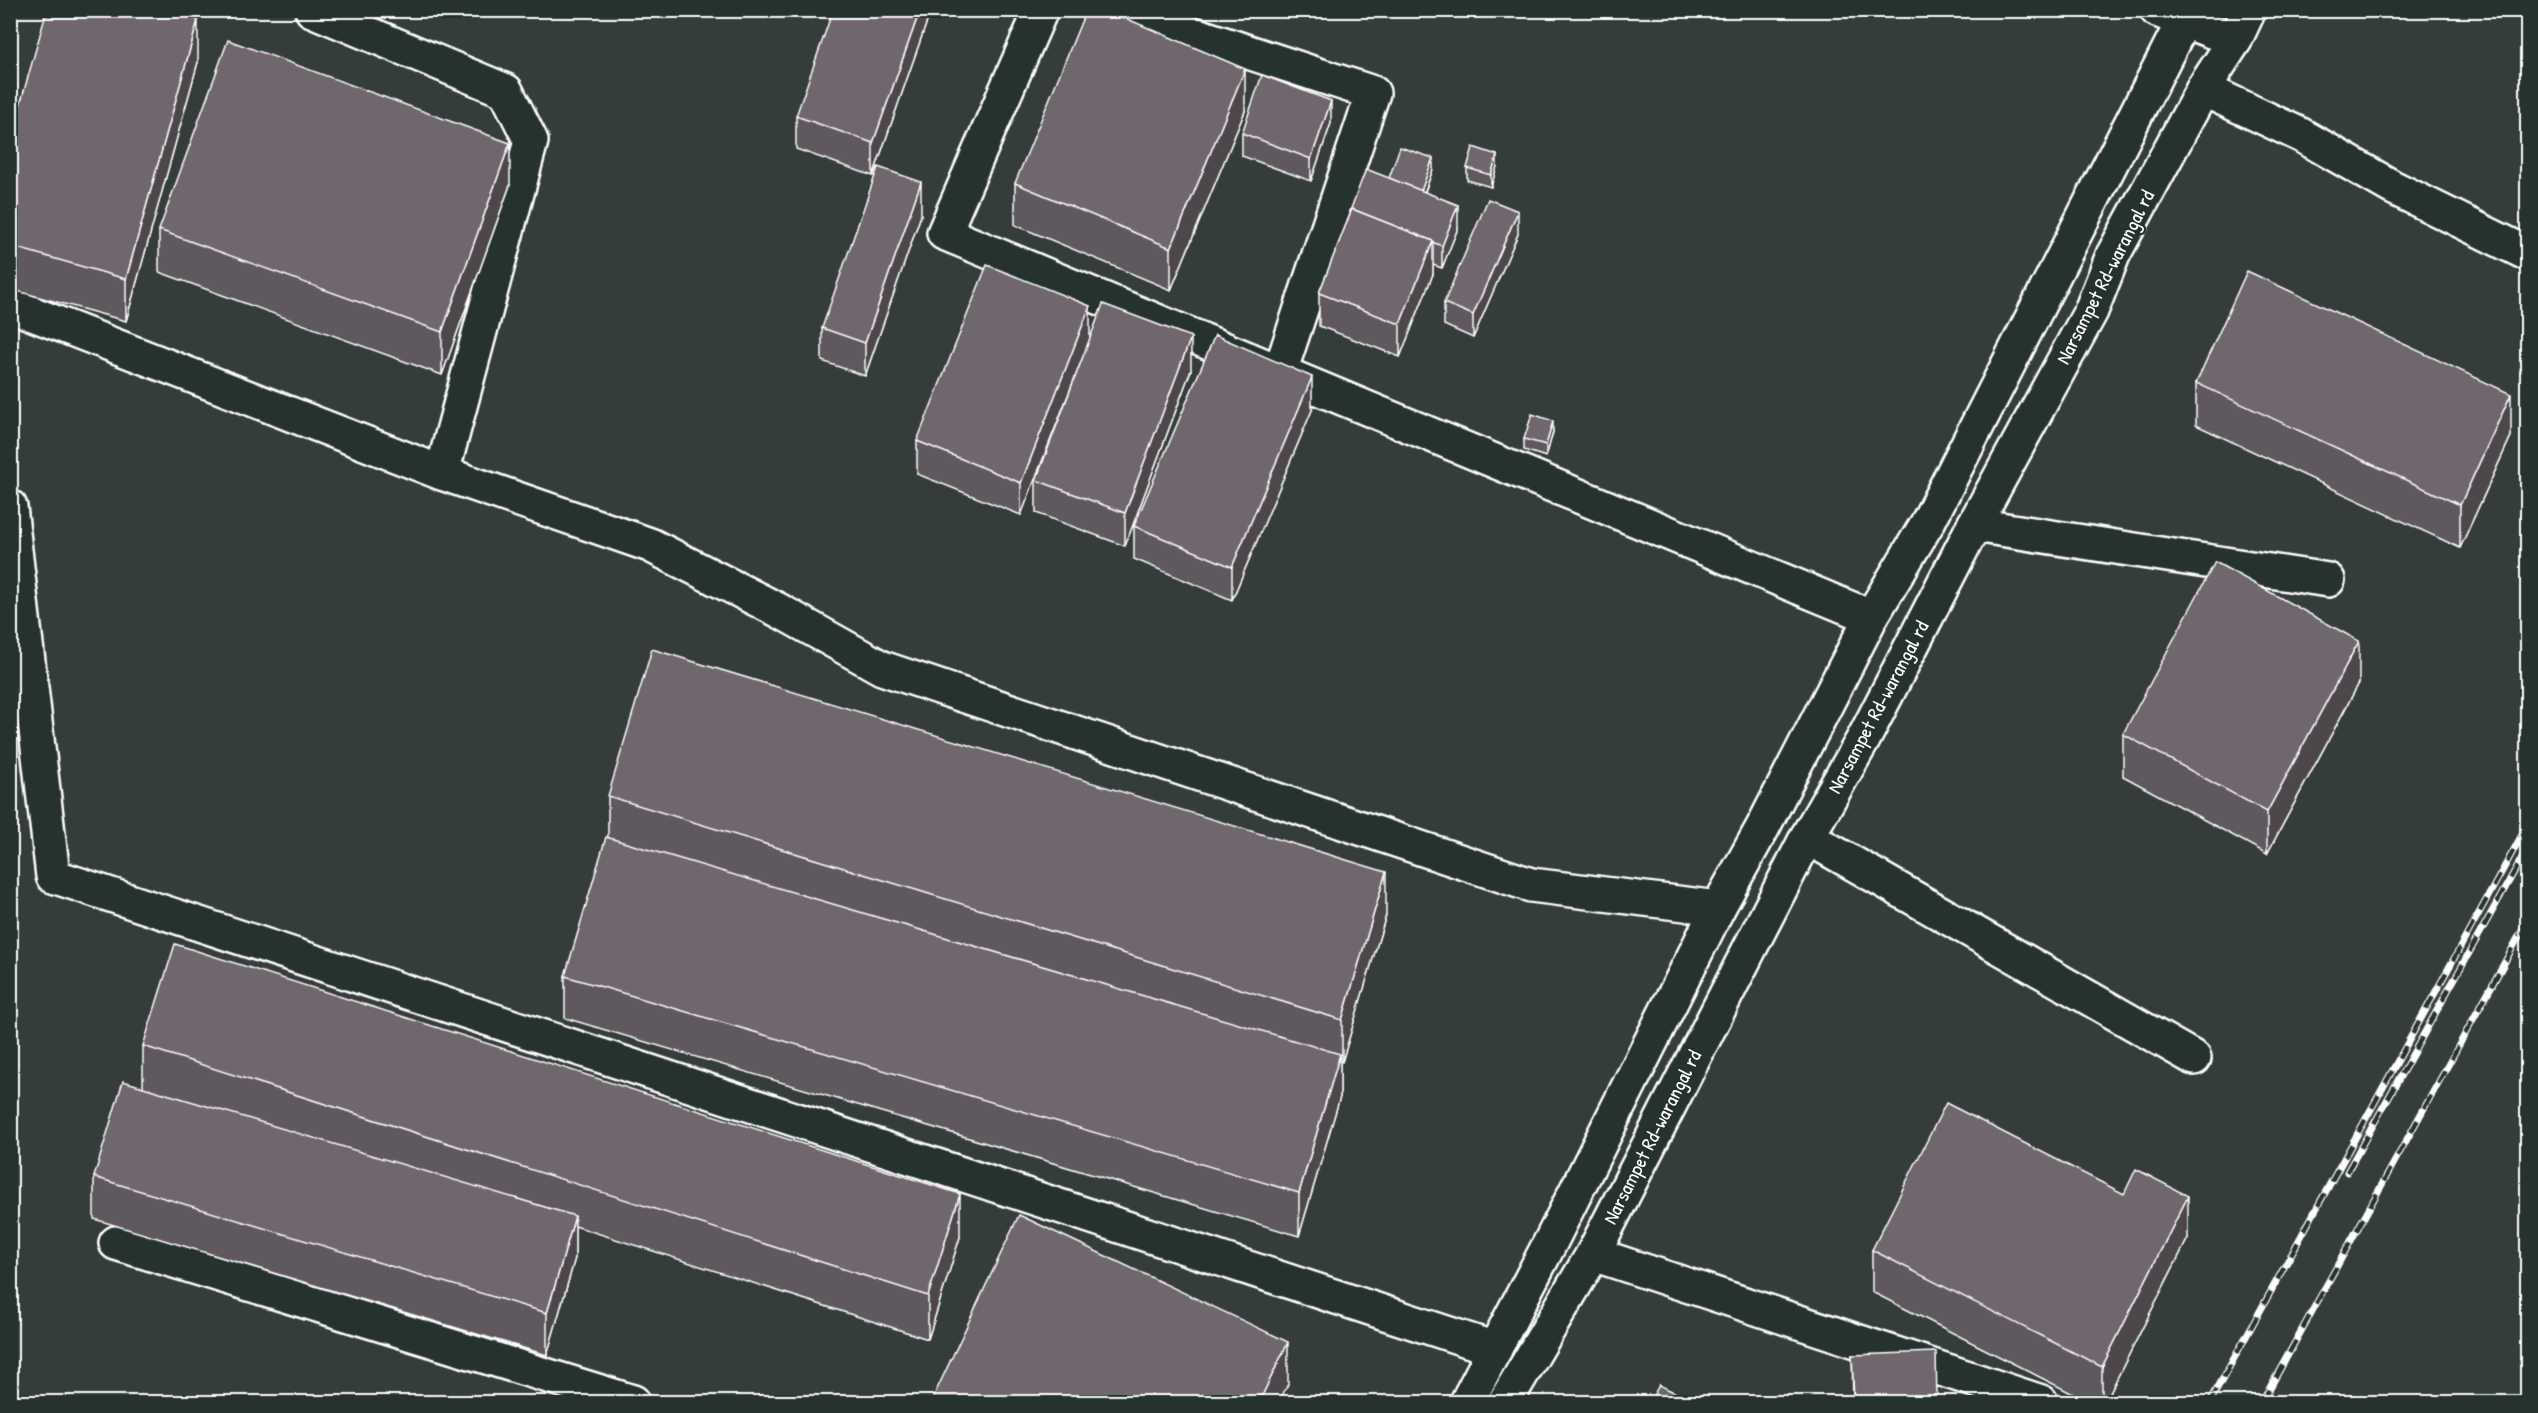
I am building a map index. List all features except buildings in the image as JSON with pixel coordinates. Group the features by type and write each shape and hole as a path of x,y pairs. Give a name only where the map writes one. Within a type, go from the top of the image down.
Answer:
{"street":[{"path":"312,10 506,91 531,141 442,473"},
{"path":"1041,10 944,233 1871,617"},
{"path":"1121,10 1373,93 1280,372"},
{"name":"Narsampet Rd-warangal rd","path":"1505,1402 1593,1254 1807,837 1864,738 1974,525 2091,311 2113,255 2203,89 2235,40 2249,10"},
{"path":"1467,1402 1718,908 1763,827 1871,617 1928,522 2177,14 2235,40"},
{"path":"2203,89 2301,135 2392,187 2528,254"},
{"path":"10,305 442,473 650,546 780,610 882,668 1531,885 1718,908"},
{"path":"10,507 53,876 1495,1349"},
{"path":"1974,525 2328,580"},
{"path":"1807,837 2193,1058"},
{"path":"116,1243 633,1402"},
{"path":"1593,1254 2041,1402"}],"railway":[{"path":"2210,1402 2528,824"},
{"path":"2347,1172 2528,847"},
{"path":"2262,1402 2528,920"}]}
